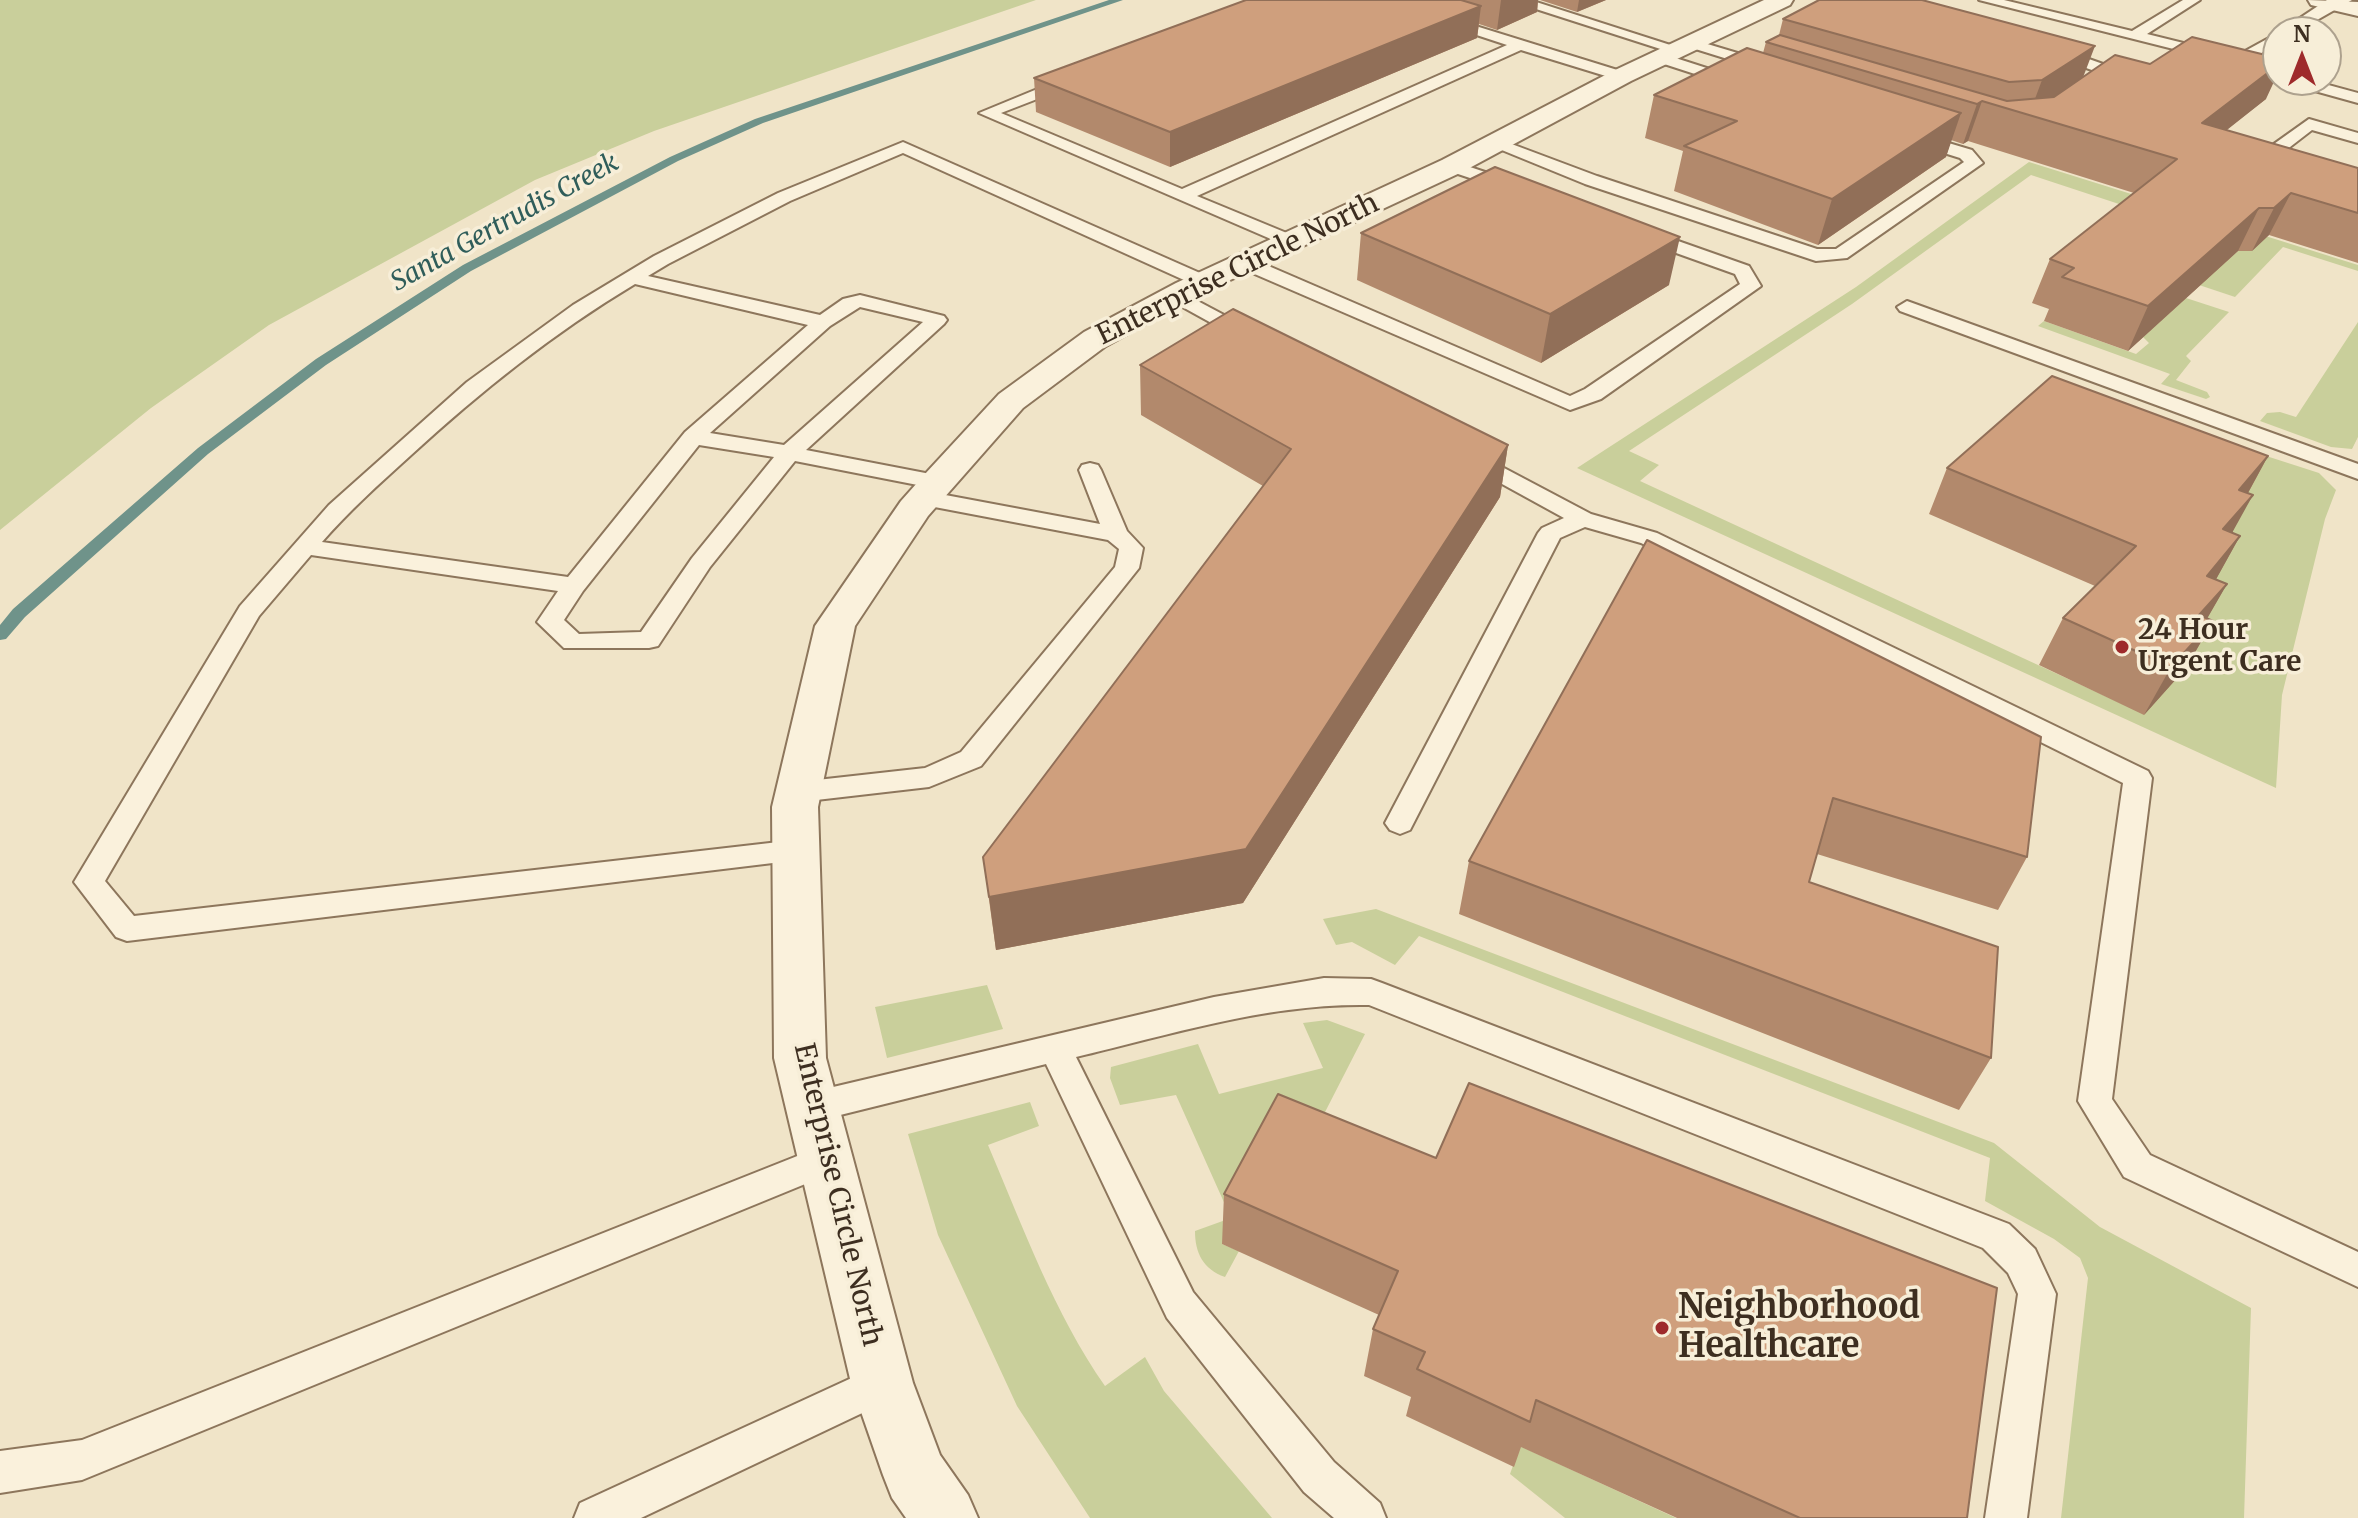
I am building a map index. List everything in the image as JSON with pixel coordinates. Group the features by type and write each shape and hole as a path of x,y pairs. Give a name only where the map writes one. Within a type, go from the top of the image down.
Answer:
{"street":[{"path":"2332,1 2358,9"},
{"name":"Enterprise Circle North","path":"945,1518 915,1475 882,1383 800,1058 795,807 835,626 931,490 1011,401 1095,339 1287,240 1452,166 1769,2"}],"lane":[{"path":"1377,0 1622,76"},
{"path":"1515,0 1679,51 1781,71"},
{"path":"1986,0 2238,61 2262,70"},
{"path":"2134,36 2193,0"},
{"path":"2310,16 2332,1"},
{"path":"1184,195 1519,45"},
{"path":"2036,47 2081,59 2115,73 2080,97"},
{"path":"2238,61 2262,47"},
{"path":"1679,51 1754,88"},
{"path":"1091,73 987,113 1287,240"},
{"path":"2285,173 2256,165 2309,124 2358,138"},
{"path":"1495,144 1591,180 1816,255 1840,254 1974,163 1966,154 1890,131"},
{"path":"796,851 127,929 89,882 249,612 337,510 474,386 580,309 784,197 903,147 1189,288 1270,347"},
{"path":"1452,166 1539,197"},
{"path":"1243,262 1570,404 1593,394 1751,286 1742,270 1626,228"},
{"path":"633,278 823,322"},
{"path":"860,301 937,320 789,453 701,563 649,640 573,642 550,622 574,586 693,437 823,322 850,303 860,301"},
{"path":"1907,307 2358,472"},
{"path":"693,437 789,453 1116,534"},
{"path":"1447,444 1583,519 1649,538 2138,778 2095,1101 2137,1166 2358,1270"},
{"path":"799,792 929,777 971,759 1127,568 1131,548 1116,534 1090,470"},
{"path":"1400,823 1550,533 1583,519"},
{"path":"305,547 574,586"},
{"path":"812,1107 1214,1010 1324,991 1371,992 1996,1236 2018,1254 2030,1272 2037,1294 2006,1518"},
{"path":"1055,1048 1180,1305 1319,1477 1365,1518"},
{"path":"0,1472 82,1460 825,1160"},
{"path":"595,1518 882,1383"}],"green space":[{"path":"0,0 1036,0 654,131 535,180 269,325 151,408 0,530"},
{"path":"2029,162 2358,265 2358,271 2283,247 2235,297 2199,285 2238,251 2252,251 2091,228 2119,204 2031,175 1852,304 1629,451 1659,465 1640,481 2144,714 2229,444 2319,473 2336,490 2325,519 2282,695 2276,788 1577,468 1856,287"},
{"path":"2186,298 2229,312 2186,356 2191,361 2176,380 2207,392 2210,397 2206,399 2161,384 2170,374 2038,326 2044,321 2136,354 2149,343 2143,337"},
{"path":"2358,322 2358,437 2352,449 2331,447 2260,421 2267,413 2280,412 2296,417"},
{"path":"1376,909 1994,1143 2100,1227 2251,1308 2244,1518 2061,1518 2088,1278 2080,1258 2054,1239 1985,1201 1990,1158 1419,936 1395,965 1352,942 1336,945 1323,919"},
{"path":"987,985 1003,1029 887,1058 875,1007"},
{"path":"1327,1020 1365,1034 1302,1157 1274,1146 1222,1244 1239,1251 1225,1277 1217,1274 1202,1259 1195,1231 1231,1218 1176,1095 1120,1105 1110,1078 1111,1067 1198,1044 1219,1094 1323,1068 1303,1023"},
{"path":"1030,1102 1039,1126 988,1145 1040,1269 1070,1329 1105,1386 1145,1357 1164,1391 1272,1518 1090,1518 1017,1406 938,1235 908,1134"},
{"path":"1520,1446 1676,1518 1565,1518 1510,1474"}],"building":[{"path":"1246,0 1461,0 1481,6 1170,132 1034,78"},
{"path":"1819,0 1922,0 2095,46 2042,80 2009,82 1783,19"},
{"path":"1780,35 2007,101 2054,97 2115,55 2150,64 2192,37 2262,54 2262,77 2202,123 2358,168 2358,213 2291,193 2274,208 2259,208 2148,306 2062,277 2074,268 2050,259 2177,159 1766,42"},
{"path":"1747,48 1961,113 1832,199 1684,146 1737,121 1654,95"},
{"path":"1495,167 1680,237 1550,314 1361,233"},
{"path":"1233,309 1508,445 1246,849 989,897 983,857 1291,449 1140,365"},
{"path":"2052,376 2268,456 2239,490 2253,495 2223,529 2240,536 2207,576 2227,584 2199,615 2213,621 2171,667 2063,618 2136,546 1947,468"},
{"path":"1647,540 2041,737 2027,857 1833,798 1809,882 1998,947 1991,1058 1469,861"},
{"name":"Neighborhood Healthcare","path":"1469,1083 1997,1288 1967,1518 1800,1518 1536,1400 1530,1422 1417,1369 1425,1352 1373,1329 1398,1271 1224,1194 1278,1094 1436,1158"}],"waterway":[{"name":"Santa Gertrudis Creek","path":"0,635 19,613 203,451 321,362 467,268 674,159 759,121 1118,0"}],"place":[{"name":"24 Hour Urgent Care","path":"2122,647"},
{"name":"Neighborhood Healthcare","path":"1662,1328"}]}
